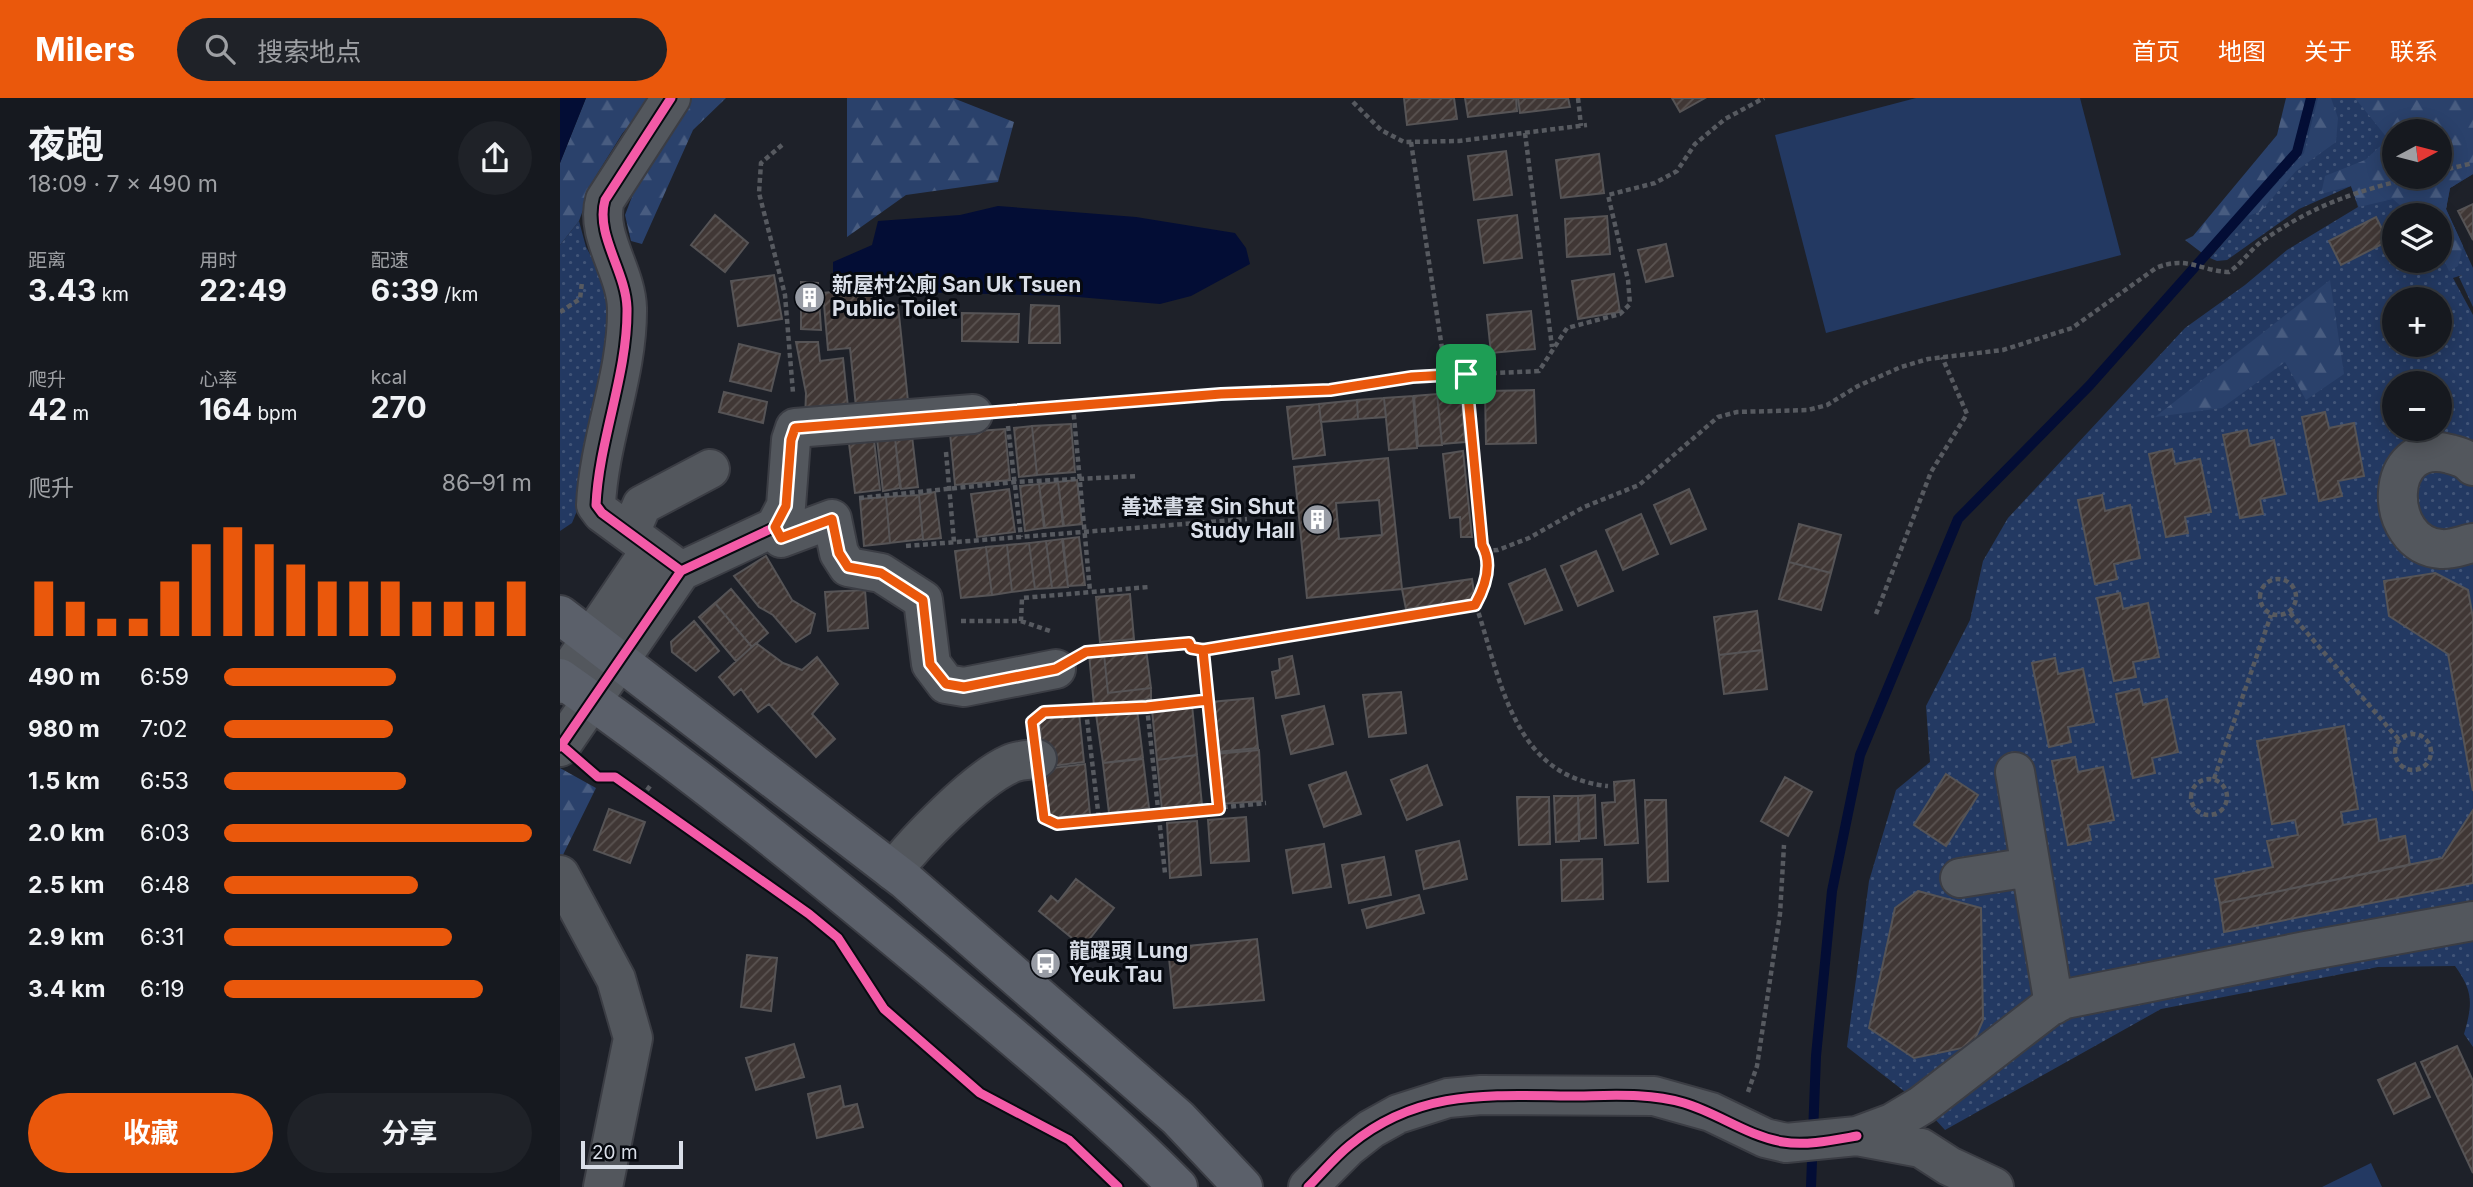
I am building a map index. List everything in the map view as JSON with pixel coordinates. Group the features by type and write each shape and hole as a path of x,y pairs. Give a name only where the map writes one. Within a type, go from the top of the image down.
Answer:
{"main road":[{"path":"560,615 893,871 1178,1118 1243,1187"},
{"path":"569,685 846,896 1033,1052 1178,1187"}],"street":[{"path":"671,98 605,200 600,217 625,284 627,324 596,505 602,513 654,551 775,527"},
{"path":"775,527 786,506 795,428 958,415"},
{"path":"2473,466 2467,459 2437,451 2418,455 2403,469 2396,492 2400,516 2413,536 2426,545 2443,549 2473,543"},
{"path":"560,747 569,685 605,649 654,551 642,505 710,469"},
{"path":"775,527 781,538 832,519 839,553 848,567 881,573 923,600 930,664 946,684 964,687 1056,669"},
{"path":"893,871 907,852 989,776 1012,763 1037,759"},
{"path":"2015,772 2053,1005"},
{"path":"1960,878 2030,867"},
{"path":"560,875 616,979 633,1038 603,1187"},
{"path":"1308,1187 1348,1147 1371,1129 1398,1114 1448,1098 1481,1095 1654,1096 1711,1112 1742,1116 1786,1143 1857,1136 1892,1123 1922,1105 2053,1005 2065,999 2473,921"},
{"path":"1857,1136 1921,1148 1949,1166 1994,1187"}],"path":[{"path":"1353,102 1381,130 1411,142 1459,141 1584,126 1578,98"},
{"path":"1021,537 1007,411 1221,394 1330,390 1446,374 1539,371 1552,347 1567,328 1620,314 1630,304 1628,279 1608,195 1655,183 1677,171 1695,144 1725,119 1764,98"},
{"path":"1525,133 1552,347"},
{"path":"1411,142 1446,374"},
{"path":"782,145 761,163 759,183 785,295 794,431"},
{"path":"2452,168 2473,163"},
{"path":"1485,551 1498,550 1529,538 1584,507 1639,485 1718,418 1737,412 1808,410 1827,405 1858,386 1901,367 1942,357 2003,350 2072,328 2156,268 2183,261 2230,272 2263,239 2324,204 2349,193 2382,185"},
{"path":"560,312 580,299 583,277"},
{"path":"1876,614 1931,472 1967,414 1942,357"},
{"path":"1466,374 1482,545 1488,567 1485,587 1475,605 1517,727 1544,761 1568,777 1608,786"},
{"path":"1073,406 1090,591"},
{"path":"954,542 950,487 958,415"},
{"path":"832,519 831,501 950,487 1138,476"},
{"path":"902,547 1247,519"},
{"path":"2282,579 2295,591 2295,603 2283,615 2272,615 2260,601 2261,589 2270,580 2282,579"},
{"path":"924,610 943,621 1021,621 1022,598 1149,587"},
{"path":"1056,669 1086,652 1189,643 1191,648 1203,650 1475,605"},
{"path":"2290,613 2399,740"},
{"path":"2214,779 2272,615"},
{"path":"1203,650 1219,809"},
{"path":"1208,700 1147,707 1044,712 1032,722 1044,818 1057,824 1266,803"},
{"path":"1147,707 1165,873"},
{"path":"1086,711 1099,819"},
{"path":"2412,733 2424,736 2432,751 2428,763 2419,770 2402,766 2395,749 2399,740 2412,733"},
{"path":"2214,779 2226,790 2227,802 2214,814 2203,814 2193,806 2190,794 2196,783 2214,779"},
{"path":"633,790 652,803"},
{"path":"1742,1116 1759,1054 1780,914 1784,845"}],"shaded area":[{"path":"560,98 586,98 560,163"},
{"path":"1916,98 2080,98 2121,255 1826,333 1775,135"},
{"path":"2314,98 2473,98 2473,174 2452,187 2452,119 2382,119 2382,189 2450,189 2447,203 2382,203 2382,273 2452,273 2452,222 2473,268 2473,307 2459,277 2462,275 2453,278 2473,315 2473,1047 2464,1034 2470,998 2455,966 2378,967 2161,1009 1945,1130 1922,1105 1847,1047 1869,881 1896,790 1930,762 1926,706 1970,620 1983,561 2008,518 2185,328 2245,285 2287,250 2358,207 2351,186 2299,209 2227,260 2217,261 2210,258 2300,152"},
{"path":"998,206 1136,217 1235,233 1246,248 1250,264 1191,296 1160,304 1066,296 915,292 864,277 833,279 833,262 872,245 878,221 960,215"},
{"path":"579,221 586,247 607,284 611,326 579,506 572,523 560,531 560,245"},
{"path":"2371,1163 2382,1187 2322,1187"}],"green space":[{"path":"586,98 651,98 622,134 594,179 579,221 560,245 560,163"},
{"path":"688,98 726,98 693,130 642,244 631,241 625,215 641,173"},
{"path":"847,98 953,98 1014,122 998,182 906,195 847,237"},
{"path":"2286,98 2307,98 2294,151 2202,253 2185,240 2193,236 2277,135"},
{"path":"2318,98 2331,98 2338,118 2336,142 2296,171 2260,212 2247,216 2304,153"},
{"path":"2355,98 2473,98 2473,174 2452,187 2452,119 2382,119 2382,132"},
{"path":"2382,144 2382,189 2450,189 2447,203 2398,203 2393,199 2359,207 2351,186 2321,194 2325,176 2365,160"},
{"path":"2452,222 2463,246 2458,266 2452,269"},
{"path":"2330,280 2344,374 2306,400 2285,362 2222,408 2155,417"},
{"path":"560,768 596,788 560,861"}],"building":[{"path":"1404,98 1454,98 1457,119 1407,125"},
{"path":"1465,98 1516,98 1517,111 1468,117"},
{"path":"1518,98 1568,98 1570,107 1520,113"},
{"path":"1672,98 1705,98 1680,112"},
{"path":"1506,151 1512,195 1474,200 1468,156"},
{"path":"1599,154 1604,193 1561,198 1556,160"},
{"path":"2473,204 2473,240 2458,211"},
{"path":"715,215 748,243 725,272 691,245"},
{"path":"1517,215 1522,258 1484,263 1478,220"},
{"path":"1607,216 1610,254 1567,257 1565,219"},
{"path":"2376,217 2382,229 2382,244 2341,265 2329,241"},
{"path":"1666,244 1673,276 1646,282 1638,250"},
{"path":"1614,274 1620,312 1578,319 1572,281"},
{"path":"774,275 782,319 738,326 731,281"},
{"name":"新屋村公廁 San Uk Tsuen Public Toilet","path":"801,282 818,283 821,330 801,329"},
{"path":"871,288 873,308 898,305 909,411 856,407 850,348 828,350 823,293"},
{"path":"1031,305 1059,306 1060,343 1029,343"},
{"path":"1531,311 1535,349 1491,353 1487,315"},
{"path":"962,313 1019,314 1018,342 962,341"},
{"path":"796,342 818,342 820,361 843,358 849,417 805,421 806,393"},
{"path":"739,344 780,354 771,391 730,381"},
{"path":"1534,390 1536,443 1486,444 1485,391"},
{"path":"724,392 767,402 763,423 719,412"},
{"path":"1461,392 1465,442 1442,444 1437,394"},
{"path":"1437,394 1442,445 1418,446 1414,396"},
{"path":"1413,396 1417,448 1389,450 1384,398"},
{"path":"1384,398 1386,417 1358,419 1357,400"},
{"path":"1357,400 1358,419 1321,422 1319,404"},
{"path":"1319,404 1325,455 1293,459 1287,407"},
{"path":"2325,412 2329,428 2354,423 2364,476 2338,481 2342,496 2319,501 2302,417"},
{"path":"1071,424 1075,472 1037,475 1032,426"},
{"path":"1032,426 1037,475 1019,477 1014,428"},
{"path":"1005,429 1010,480 955,485 950,433"},
{"path":"2247,430 2250,446 2274,440 2285,494 2260,499 2263,514 2240,518 2223,435"},
{"path":"912,436 918,487 901,489 895,438"},
{"path":"895,437 900,488 883,491 877,439"},
{"path":"874,440 880,490 855,493 849,443"},
{"path":"2172,449 2175,464 2200,459 2211,512 2185,517 2188,533 2166,537 2149,454"},
{"path":"1463,451 1472,537 1461,537 1460,517 1450,518 1443,454"},
{"name":"善述書室 Sin Shut Study Hall","path":"1388,458 1402,589 1307,598 1294,467","holes":["1379,500 1382,535 1339,539 1336,503"]},
{"path":"1077,480 1082,524 1064,526 1058,482"},
{"path":"1058,482 1063,526 1045,528 1039,484"},
{"path":"1039,484 1044,528 1025,531 1020,486"},
{"path":"1009,489 1015,532 977,537 971,494"},
{"path":"1689,489 1706,529 1671,544 1654,505"},
{"path":"935,492 941,538 923,540 919,495"},
{"path":"919,495 923,539 890,543 886,497"},
{"path":"2102,495 2105,511 2130,505 2140,558 2114,564 2117,579 2095,584 2078,500"},
{"path":"886,497 890,543 864,546 860,499"},
{"path":"1641,514 1658,554 1623,570 1606,530"},
{"path":"1799,524 1841,535 1831,573 1789,562"},
{"path":"1079,537 1085,585 1068,586 1063,539"},
{"path":"1062,539 1068,587 1052,588 1046,541"},
{"path":"1046,541 1052,588 1035,589 1029,543"},
{"path":"1029,543 1035,589 1012,592 1007,545"},
{"path":"1007,545 1012,592 992,595 986,547"},
{"path":"986,547 992,595 961,598 955,551"},
{"path":"1596,551 1613,591 1578,606 1561,566"},
{"path":"766,556 792,600 815,614 810,633 796,642 773,615 759,607 734,576"},
{"path":"1789,562 1831,573 1821,610 1779,599"},
{"path":"1545,569 1562,610 1525,624 1509,584"},
{"path":"2435,573 2468,590 2473,618 2473,791 2448,654 2389,616 2384,581"},
{"path":"1472,579 1475,599 1406,609 1402,589"},
{"path":"731,589 768,633 752,647 715,603"},
{"path":"865,590 868,628 828,631 825,592"},
{"path":"2120,593 2123,609 2148,603 2159,657 2133,662 2136,677 2114,681 2097,598"},
{"path":"1130,594 1134,639 1100,642 1096,597"},
{"path":"715,603 752,647 736,661 699,617"},
{"path":"1757,611 1762,650 1719,655 1714,617"},
{"path":"694,621 719,651 696,671 672,652 671,642"},
{"path":"756,643 783,663 802,670 817,657 838,684 812,714 835,739 816,757 769,704 758,712 741,689 734,695 719,677"},
{"path":"1146,649 1151,688 1108,693 1104,654"},
{"path":"1762,650 1767,689 1724,694 1719,655"},
{"path":"1089,654 1104,654 1108,693 1151,688 1151,699 1094,706"},
{"path":"1292,656 1299,694 1276,698 1272,672 1280,670 1279,659"},
{"path":"2055,658 2058,674 2083,669 2094,722 2068,727 2071,742 2049,747 2032,663"},
{"path":"2139,689 2143,705 2167,699 2178,752 2152,758 2155,773 2133,778 2116,694"},
{"path":"1401,692 1406,733 1369,737 1363,695"},
{"path":"1253,698 1258,748 1216,752 1211,702"},
{"path":"1192,705 1197,755 1157,760 1152,710"},
{"path":"1324,706 1333,744 1291,754 1282,716"},
{"path":"1137,709 1143,758 1103,763 1096,714"},
{"path":"1079,713 1084,762 1044,767 1039,717"},
{"path":"2344,726 2358,809 2341,812 2343,825 2376,819 2379,841 2405,836 2410,865 2220,903 2215,879 2273,867 2267,841 2298,835 2295,820 2272,824 2257,741"},
{"path":"1259,750 1262,801 1220,804 1216,754"},
{"path":"1197,755 1202,805 1162,810 1157,760"},
{"path":"2075,757 2078,772 2103,767 2114,820 2088,825 2091,840 2068,845 2052,761"},
{"path":"1143,759 1149,808 1109,813 1103,763"},
{"path":"1085,764 1090,814 1050,818 1044,769"},
{"path":"1427,765 1442,805 1407,820 1391,780"},
{"path":"1346,772 1361,814 1324,827 1309,785"},
{"path":"1946,774 1978,795 1946,846 1914,825"},
{"path":"1785,777 1812,792 1788,836 1761,821"},
{"path":"1634,780 1638,843 1605,845 1602,803 1615,802 1614,782"},
{"path":"1595,795 1596,838 1580,839 1578,796"},
{"path":"1554,796 1578,796 1579,841 1556,842"},
{"path":"1517,797 1549,797 1550,844 1519,845"},
{"path":"1645,800 1666,800 1668,881 1648,882"},
{"path":"609,809 645,822 630,863 594,850"},
{"path":"2473,810 2473,883 2224,932 2220,903 2442,858"},
{"path":"1246,817 1249,861 1211,863 1208,820"},
{"path":"1197,821 1201,875 1170,878 1167,823"},
{"path":"1459,841 1467,879 1424,889 1416,851"},
{"path":"1324,844 1331,887 1293,893 1286,850"},
{"path":"1384,857 1391,895 1349,903 1342,865"},
{"path":"1602,859 1603,899 1562,901 1561,860"},
{"path":"1076,879 1114,908 1083,947 1039,911 1051,896 1058,902"},
{"path":"1918,891 1981,908 1983,1020 1972,1046 1914,1058 1869,1028 1895,908"},
{"path":"1419,895 1424,913 1367,928 1362,910"},
{"path":"1257,939 1264,1000 1174,1008 1168,948"},
{"path":"747,955 777,958 771,1011 741,1007"},
{"path":"794,1044 804,1077 756,1090 746,1058"},
{"path":"2457,1046 2473,1081 2473,1173 2421,1062"},
{"path":"2415,1063 2430,1097 2394,1114 2378,1080"},
{"path":"840,1086 844,1107 857,1104 863,1127 817,1138 808,1094"}],"waterway":[{"path":"1811,1187 1816,1056 1832,891 1860,755 1958,519 2090,385 2297,152 2311,98"}],"cycle path":[{"path":"671,98 605,200 604,226 622,280 627,308 623,357 602,456 596,505 602,513 681,571"},
{"path":"560,747 681,571 775,527 786,506 791,440 795,428 973,414"},
{"path":"560,744 598,777 615,777 809,914 838,938 884,1009 980,1093 1069,1140 1118,1187"},
{"path":"1308,1187 1344,1150 1375,1127 1427,1105 1480,1097 1655,1097 1697,1107 1757,1135 1783,1142 1810,1143 1857,1136"}],"place":[{"name":"新屋村公廁 San Uk Tsuen Public Toilet","path":"809,297"},
{"name":"善述書室 Sin Shut Study Hall","path":"1318,519"},
{"name":"龍躍頭 Lung Yeuk Tau","path":"1046,963"}],"route":[{"path":"1466,374 1412,377 1330,390 1221,394 795,428 791,440 786,506 775,527 781,538 832,519 839,553 848,567 881,573 923,600 930,664 946,684 964,687 1056,669 1086,652 1189,643 1191,648 1203,650 1208,700 1147,707 1044,712 1032,722 1044,818 1057,824 1219,809 1203,650 1475,605 1485,587 1488,567 1482,545 1466,374"}]}
